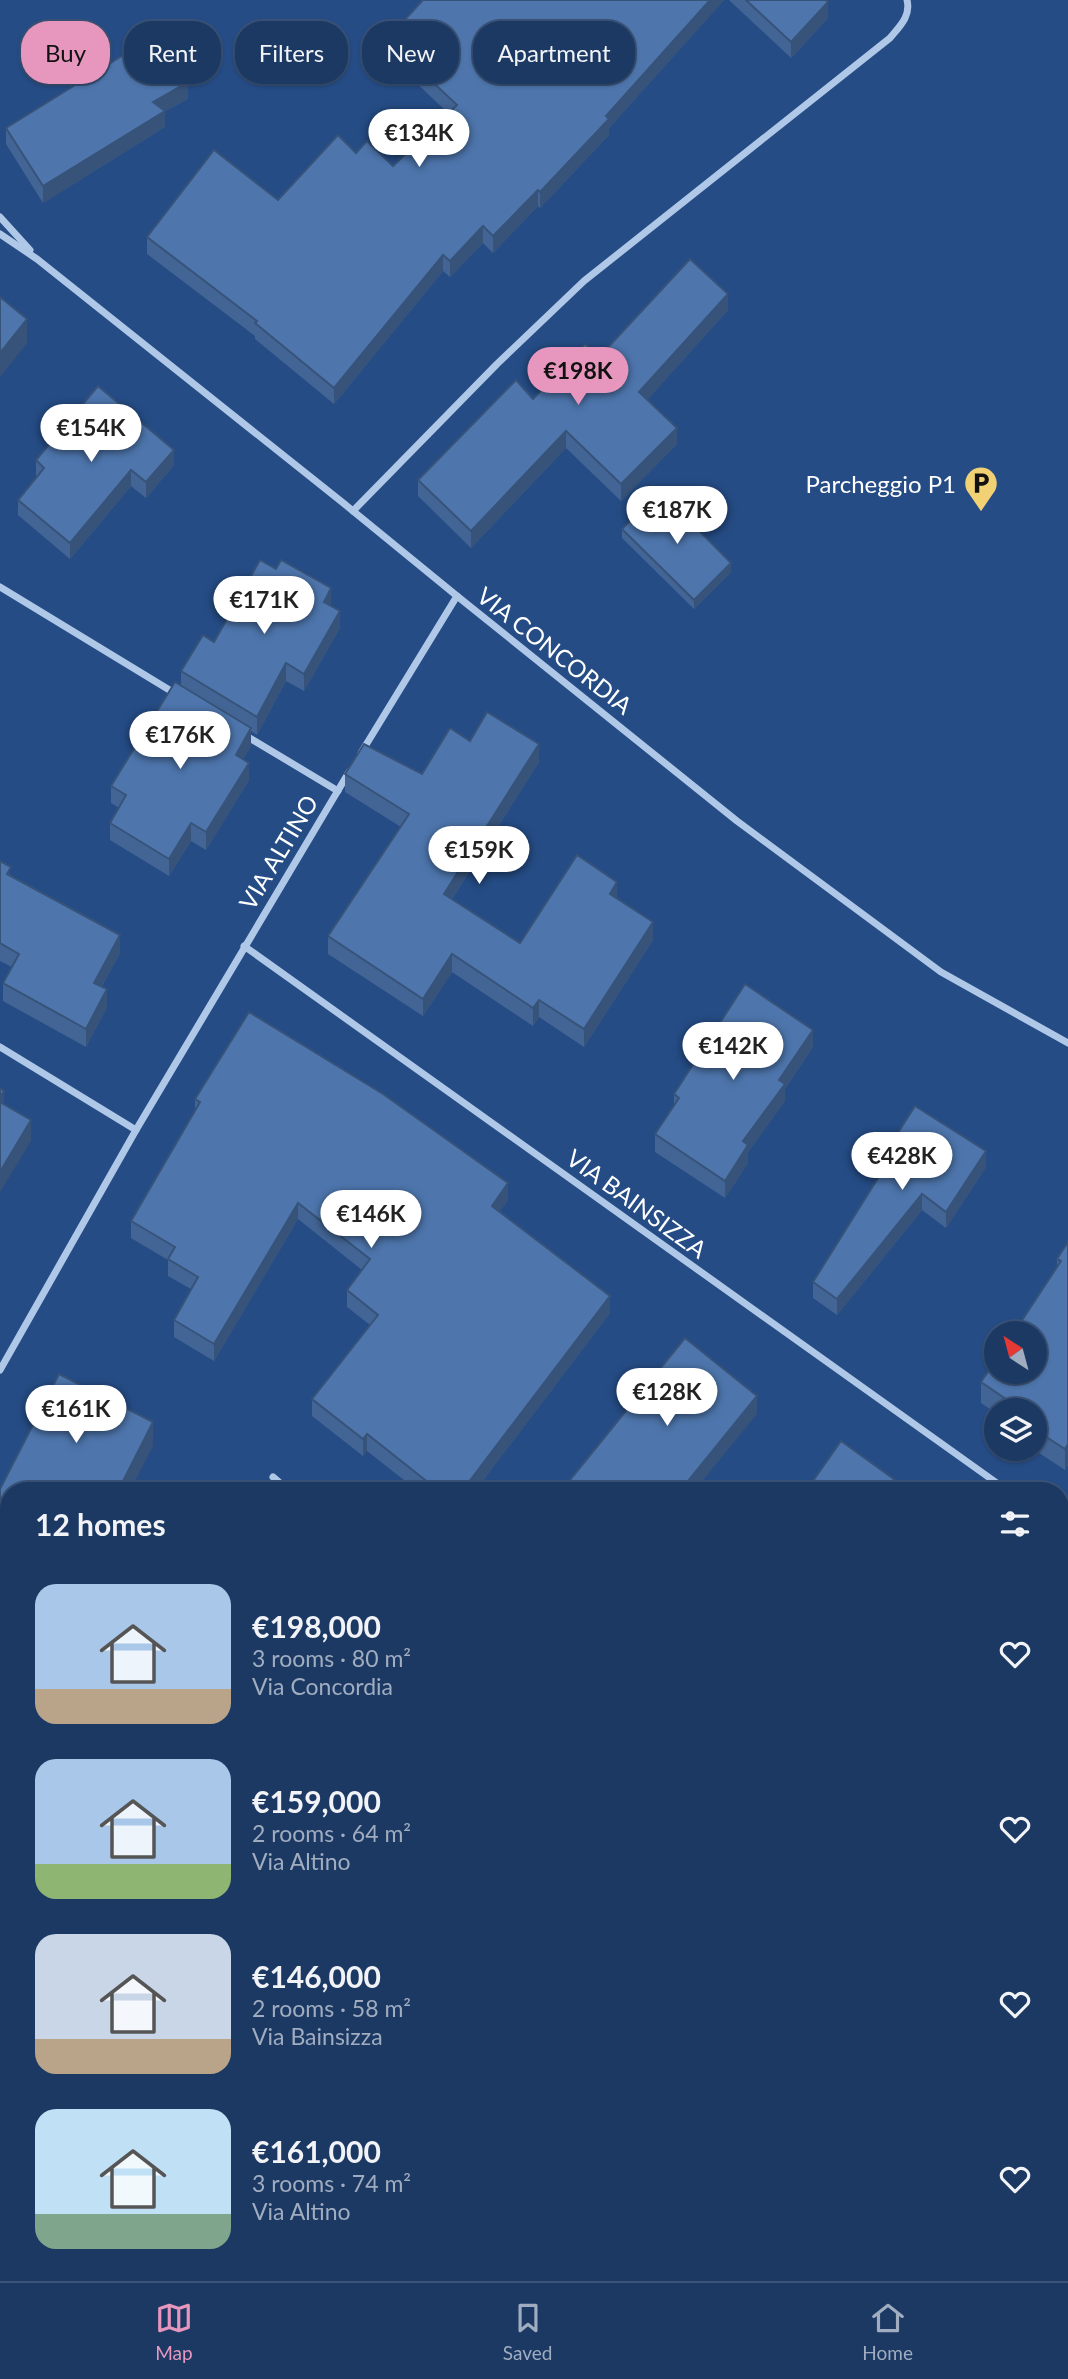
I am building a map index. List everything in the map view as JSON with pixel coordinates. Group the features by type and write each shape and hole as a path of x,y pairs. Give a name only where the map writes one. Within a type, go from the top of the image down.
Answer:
{"street":[{"path":"353,511 497,364 584,281 890,38 904,21 909,9 907,0"},
{"name":"VIA CONCORDIA","path":"0,217 37,259"},
{"name":"VIA CONCORDIA","path":"0,234 37,259 737,821 941,972 1068,1043"},
{"path":"0,587 186,700"},
{"path":"359,757 457,596"},
{"path":"233,728 338,791"},
{"name":"VIA ALTINO","path":"0,1370 136,1130 352,768"},
{"name":"VIA BAINSIZZA","path":"244,946 995,1482"},
{"path":"0,1048 136,1130"},
{"path":"272,1477 278,1482"}],"building":[{"path":"423,0 710,0 635,84 635,21 473,21 473,84 635,84 606,116 609,119 540,192 538,190 493,236 483,226 450,261 443,255 334,388 255,323 257,321 147,237 214,150 278,200 338,135 356,153 367,141 393,166 457,105 435,84 459,84 459,21 404,21"},
{"path":"746,0 826,0 828,2 791,42"},
{"path":"124,55 124,84 184,84 153,102 165,111 43,186 6,128 77,84 110,84 110,63"},
{"path":"690,259 728,294 639,392 677,428 621,484 566,431 471,531 418,480 516,380 533,399 585,344 599,357"},
{"path":"0,297 27,319 0,353"},
{"path":"98,386 174,450 146,482 131,470 70,543 18,500 44,468 36,460"},
{"path":"660,491 731,563 694,600 622,529"},
{"path":"260,560 276,569 281,560 331,588 324,602 340,611 304,674 286,663 257,717 181,671 203,635 214,642"},
{"path":"175,682 251,728 236,755 249,763 206,832 191,823 169,859 110,823 126,795 111,786"},
{"path":"487,712 539,744 444,894 520,943 577,855 617,882 610,894 653,922 584,1029 539,1000 533,1008 452,954 423,999 328,936 409,814 345,774 364,744 422,774 450,728 470,741"},
{"path":"0,861 11,867 7,874 120,935 94,983 107,989 86,1029 3,983 19,954 0,943"},
{"path":"745,984 813,1030 779,1080 785,1084 743,1141 748,1145 725,1181 655,1134 679,1098 674,1094"},
{"path":"249,1012 383,1094 508,1183 492,1206 610,1296 469,1482 428,1482 367,1434 363,1439 312,1399 378,1315 347,1290 370,1259 298,1203 214,1344 174,1320 198,1277 168,1259 175,1247 131,1221 200,1102 195,1099"},
{"path":"0,1102 31,1120 0,1172"},
{"path":"915,1106 986,1151 946,1212 922,1194 837,1299 813,1282 883,1170 877,1166"},
{"path":"1068,1242 1068,1444 1065,1449 1047,1437 1047,1398 1004,1398 981,1382 984,1378 984,1384 1047,1384 1047,1321 1022,1321 1061,1261 1057,1259"},
{"path":"685,1338 757,1396 687,1482 568,1482"},
{"path":"59,1374 153,1422 123,1482 4,1482"},
{"path":"841,1441 895,1480 894,1482 812,1482"}],"place":[{"name":"Parcheggio P1","path":"981,513"}]}
